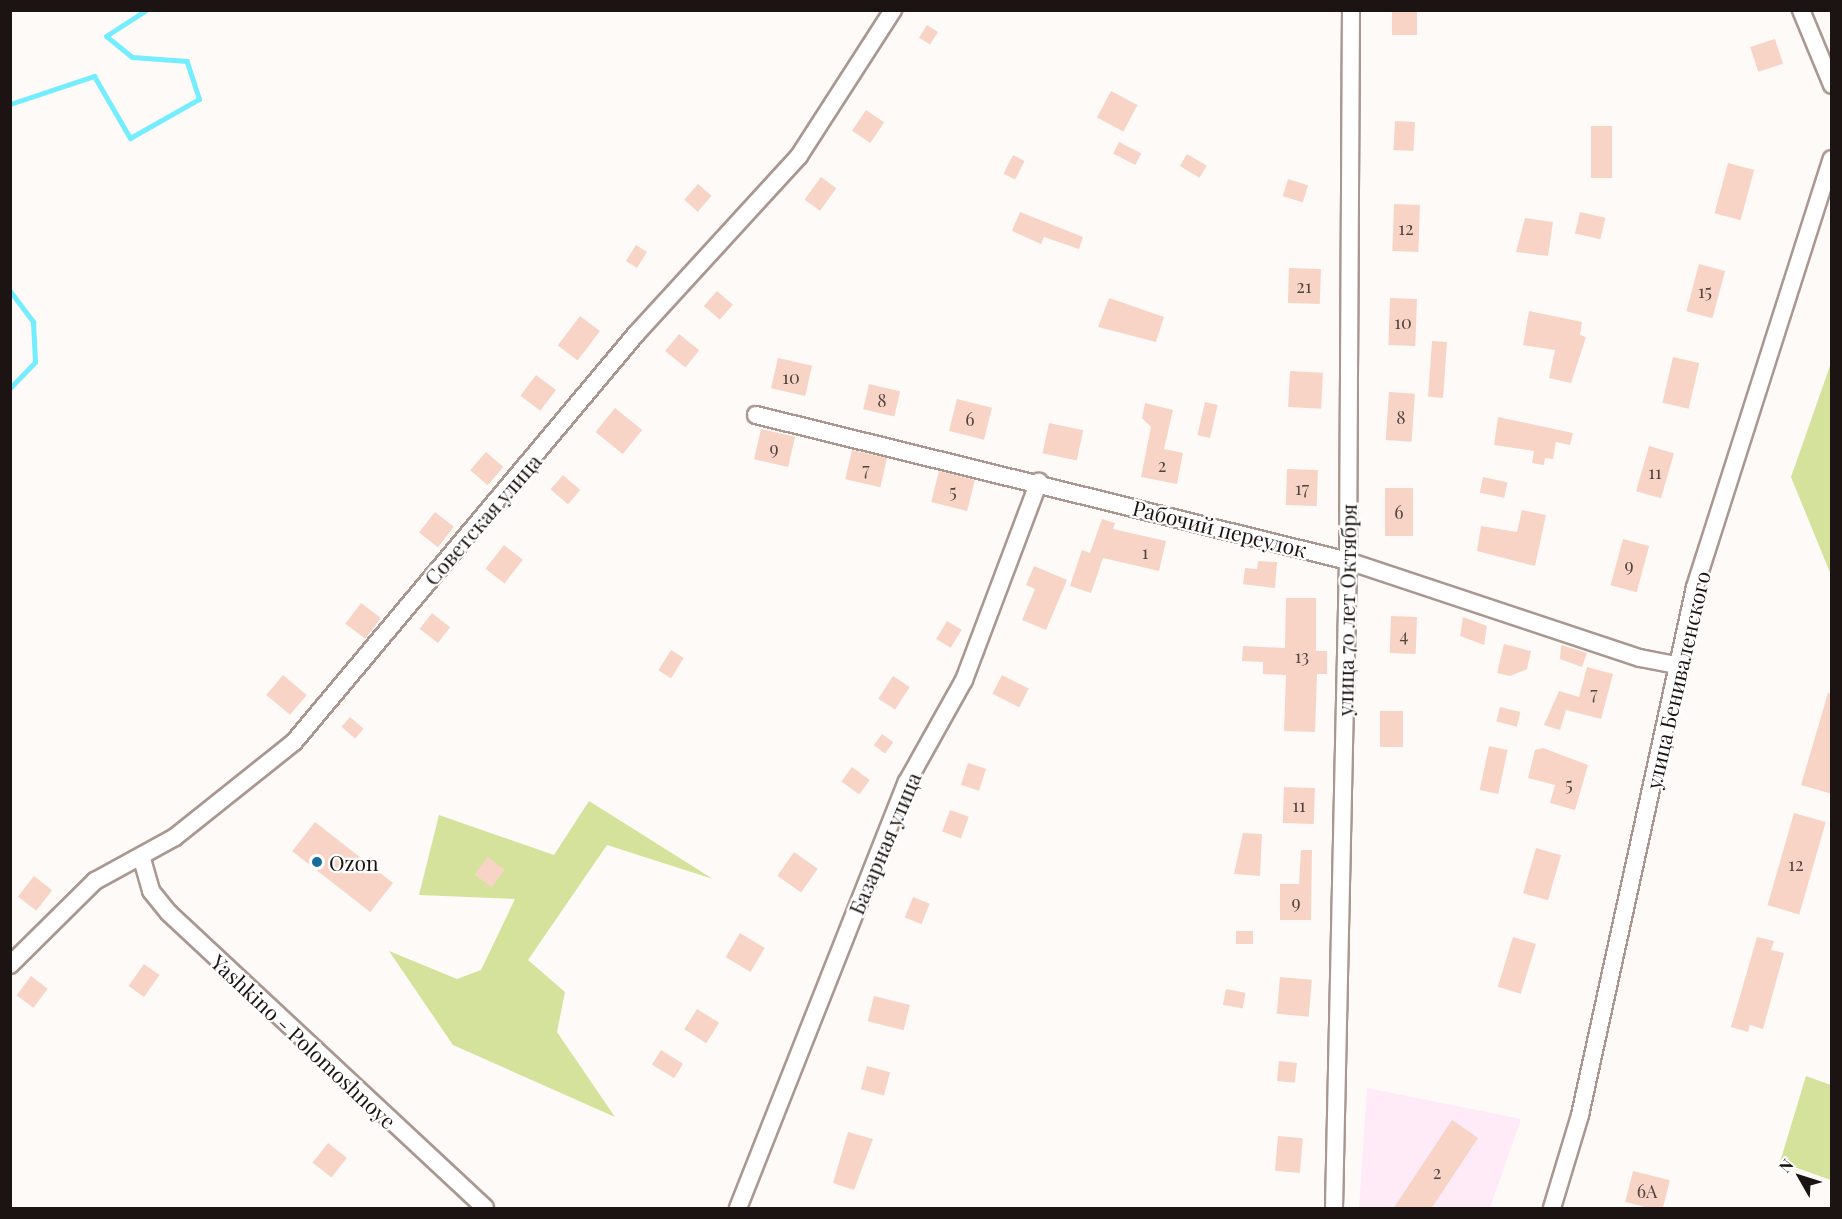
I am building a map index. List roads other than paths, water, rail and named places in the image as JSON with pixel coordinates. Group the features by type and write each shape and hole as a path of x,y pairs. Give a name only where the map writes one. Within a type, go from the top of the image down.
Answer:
{"street":[{"name":"Советская улица","path":"10,965 95,881 142,859 294,742 636,334 799,156 893,10"},
{"name":"улица 70 лет Октября","path":"1334,1209 1348,561 1351,10"},
{"path":"1801,10 1832,86"},
{"name":"улица Бениваленского","path":"1552,1209 1580,1115 1695,587 1832,159"},
{"name":"Рабочий переулок","path":"756,415 1039,482 1348,561 1640,658 1677,665"},
{"name":"Базарная улица","path":"738,1209 907,783 964,680 1039,482"},
{"name":"Yashkino - Polomoshnoye","path":"142,859 151,891 170,913 485,1209"}],"waterway":[{"path":"10,104 94,76 130,138 199,99 187,61 132,57 106,36 146,10"},
{"path":"10,291 33,322 35,362 10,388"}],"place":[{"name":"Ozon","path":"317,862"}]}
